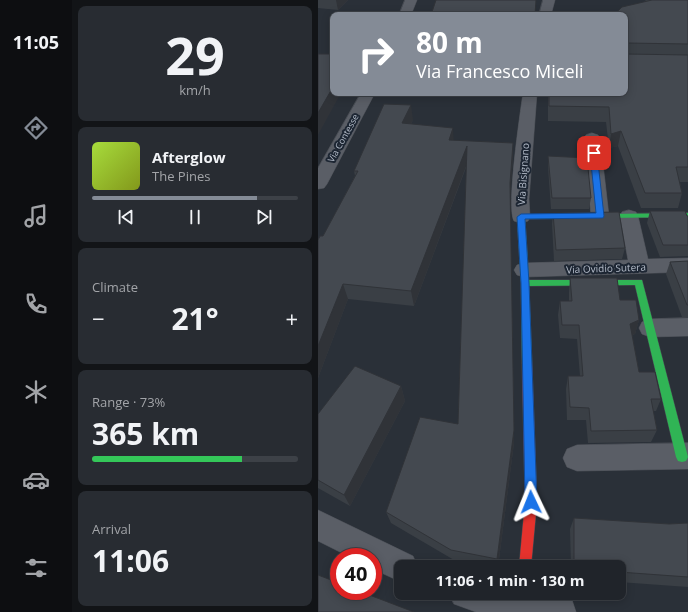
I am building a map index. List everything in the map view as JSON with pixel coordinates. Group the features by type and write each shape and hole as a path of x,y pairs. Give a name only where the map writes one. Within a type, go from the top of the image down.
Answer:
{"street":[{"path":"406,12 411,0"},
{"path":"546,12 549,0"},
{"name":"Via Contesse","path":"318,184 366,96"},
{"name":"Via Bisignano","path":"526,560 531,502 524,276 520,199 530,96"},
{"path":"592,138 600,216"},
{"path":"521,217 688,215"},
{"path":"577,458 685,456 650,328 628,216"},
{"name":"Via Ovidio Sutera","path":"524,276 639,274 688,265"},
{"path":"650,328 688,327"},
{"path":"318,525 394,563"},
{"path":"522,600 560,612"}],"building":[{"path":"436,0 536,0 535,12 432,12"},
{"path":"652,0 688,0 688,44 628,43 628,12 617,12 622,7"},
{"path":"318,54 330,54 330,92 318,113"},
{"path":"628,54 688,55 688,167 676,167 682,193 645,193 621,131 611,134 609,107 549,106 549,96 628,96"},
{"path":"384,104 411,105 402,123 453,128 449,140 513,143 510,183 514,430 497,559 451,550 386,512 420,417 458,424 467,146 411,291 343,284 318,346 318,240 320,236 323,236 358,171 354,171"},
{"path":"548,156 587,158 591,198 552,198"},
{"path":"650,211 685,211 688,216 688,245 663,245"},
{"path":"619,212 625,248 556,250 553,213"},
{"path":"688,261 688,305 687,305 670,262"},
{"path":"570,278 617,278 620,300 636,300 639,320 630,324 639,372 655,372 661,399 651,399 657,430 591,431 589,408 570,407 568,376 583,376 579,325 562,325 560,301 572,301"},
{"path":"355,366 401,386 344,495 318,480 318,414"},
{"path":"574,518 669,524 688,523 688,577 626,573 626,560 574,560"},
{"path":"318,575 330,580 330,600 382,600 414,612 318,612"}],"traffic: fast":[{"path":"527,363 525,283 521,217 688,215"},
{"path":"525,283 639,282 682,457"}],"traffic: jam":[{"path":"526,560 531,502 527,363"}],"route":[{"path":"531,502 525,283 521,217 600,216 594,153"}]}
